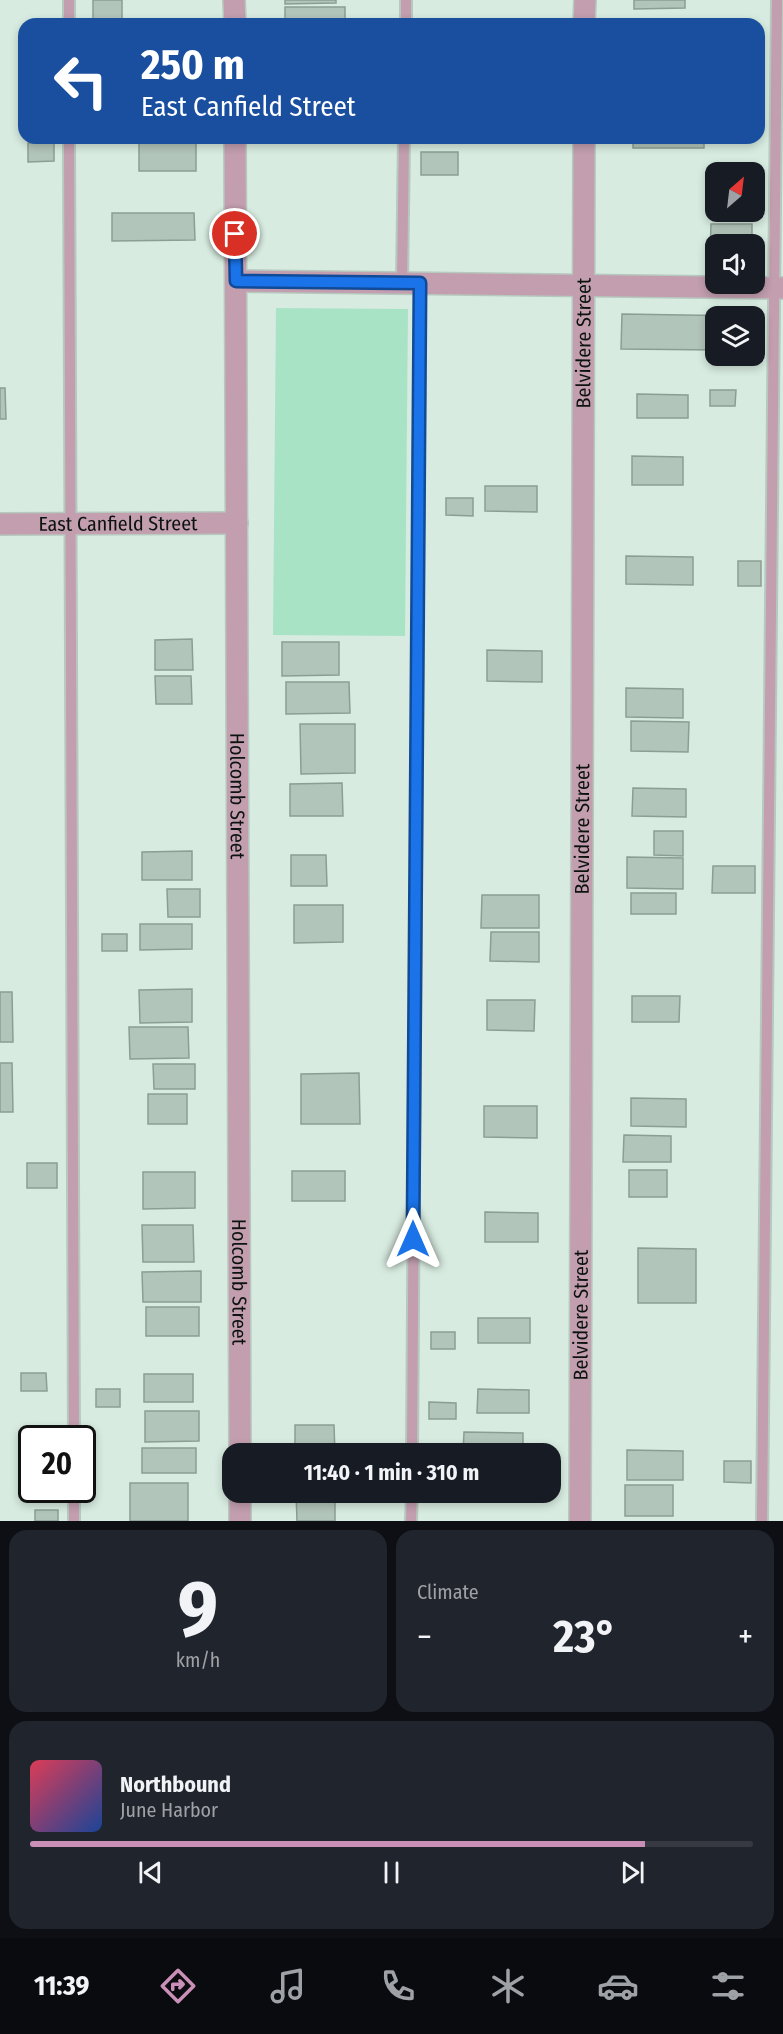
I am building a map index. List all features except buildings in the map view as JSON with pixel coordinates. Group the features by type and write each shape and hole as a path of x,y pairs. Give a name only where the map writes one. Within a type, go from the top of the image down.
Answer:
{"street":[{"path":"234,0 235,18"},
{"path":"584,18 585,0"},
{"name":"Holcomb Street","path":"235,144 240,1443"},
{"name":"Belvidere Street","path":"580,1521 584,144"},
{"path":"236,281 778,287"},
{"name":"East Canfield Street","path":"0,524 237,523"},
{"path":"240,1503 240,1521"}],"lane":[{"path":"69,0 69,18"},
{"path":"406,0 406,18"},
{"path":"762,1521 778,287 777,0"},
{"path":"69,144 74,1425"},
{"path":"404,144 411,283 412,1443"},
{"path":"74,1503 74,1521"},
{"path":"411,1521 412,1503"}],"green space":[{"path":"276,308 408,309 405,636 273,635"}],"route":[{"path":"235,234 236,281 420,283 413,1239"}]}
